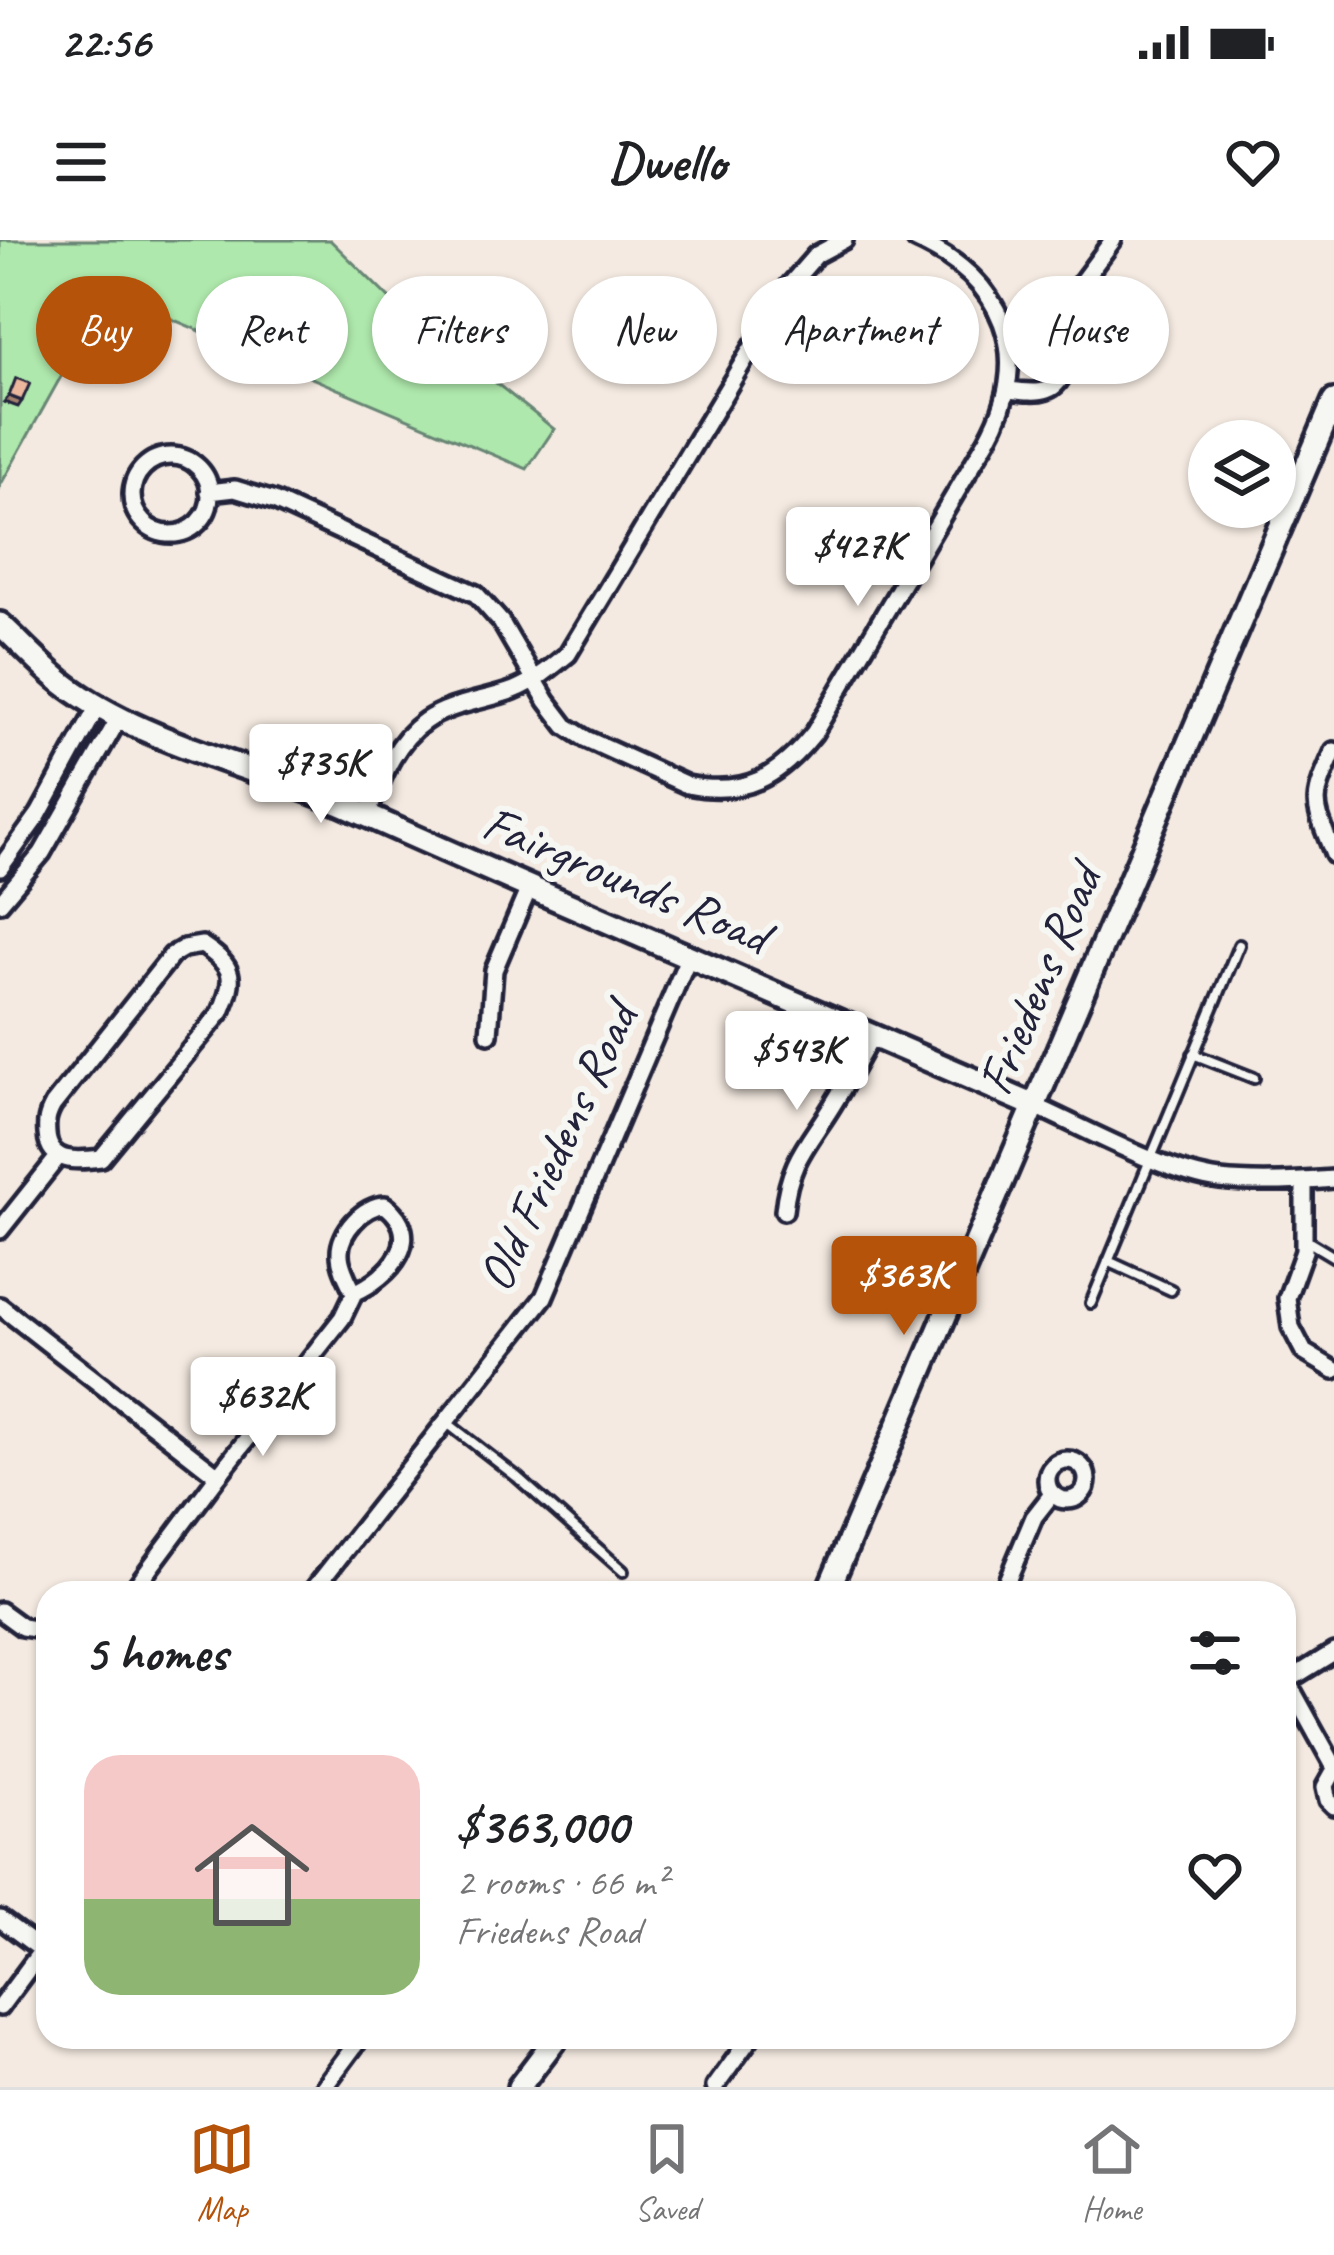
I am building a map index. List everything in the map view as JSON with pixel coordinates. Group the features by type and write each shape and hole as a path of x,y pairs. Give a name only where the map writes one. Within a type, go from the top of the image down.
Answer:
{"main road":[{"name":"Friedens Road","path":"832,1581 1334,401"},
{"name":"Fairgrounds Road","path":"0,624 71,690 109,712 314,792 1035,1106"},
{"path":"519,2087 547,2049"}],"street":[{"path":"368,815 395,753 426,720 514,690 568,653 788,286 816,255 844,240"},
{"path":"916,240 971,277 1003,325"},
{"path":"1087,276 1113,240"},
{"path":"209,492 253,493 460,584 476,593 501,622 566,726 675,781 703,788 737,788 766,778 793,760 814,733 987,440 1009,384"},
{"path":"1009,390 1036,393 1058,384"},
{"path":"167,456 198,467 209,492 202,519 175,534 154,531 133,507 138,473 167,456"},
{"path":"25,875 2,861 109,712"},
{"path":"0,903 42,853 109,712"},
{"path":"1334,751 1315,805 1334,855"},
{"path":"489,1034 494,970 530,888"},
{"path":"202,945 222,958 232,986 221,1012 116,1139 101,1157 76,1161 58,1156 48,1144 46,1117 172,955 202,945"},
{"name":"Old Friedens Road","path":"320,1581 544,1297 689,956"},
{"path":"784,1211 798,1156 872,1035"},
{"path":"1035,1106 1177,1170 1219,1180 1334,1179"},
{"path":"0,1230 58,1156"},
{"path":"1304,1181 1304,1251 1287,1298 1291,1327 1304,1352 1334,1370"},
{"path":"140,1581 342,1318 354,1293 386,1273 405,1238 404,1224 385,1205 374,1205 344,1237 340,1255 354,1293"},
{"path":"0,1306 218,1476"},
{"path":"1007,1581 1034,1517 1052,1493"},
{"path":"0,1611 22,1627 36,1629"},
{"path":"1296,1676 1334,1652"},
{"path":"1296,1700 1334,1769 1325,1787 1334,1806"},
{"path":"0,1919 36,1941"},
{"path":"0,2007 36,1958"},
{"path":"324,2087 352,2049"},
{"path":"715,2087 742,2049"}],"lane":[{"path":"1091,1303 1239,945"},
{"path":"1193,1054 1254,1078"},
{"path":"1304,1239 1334,1257"},
{"path":"1108,1261 1171,1290"},
{"path":"446,1422 517,1477 623,1571"}],"green space":[{"path":"0,240 330,240 372,281 372,384 497,384 554,429 527,469 326,384 348,384 348,276 196,276 196,329 172,319 172,276 36,276 36,384 57,384 0,486"}],"building":[{"path":"16,378 30,383 22,401 9,396"}]}
